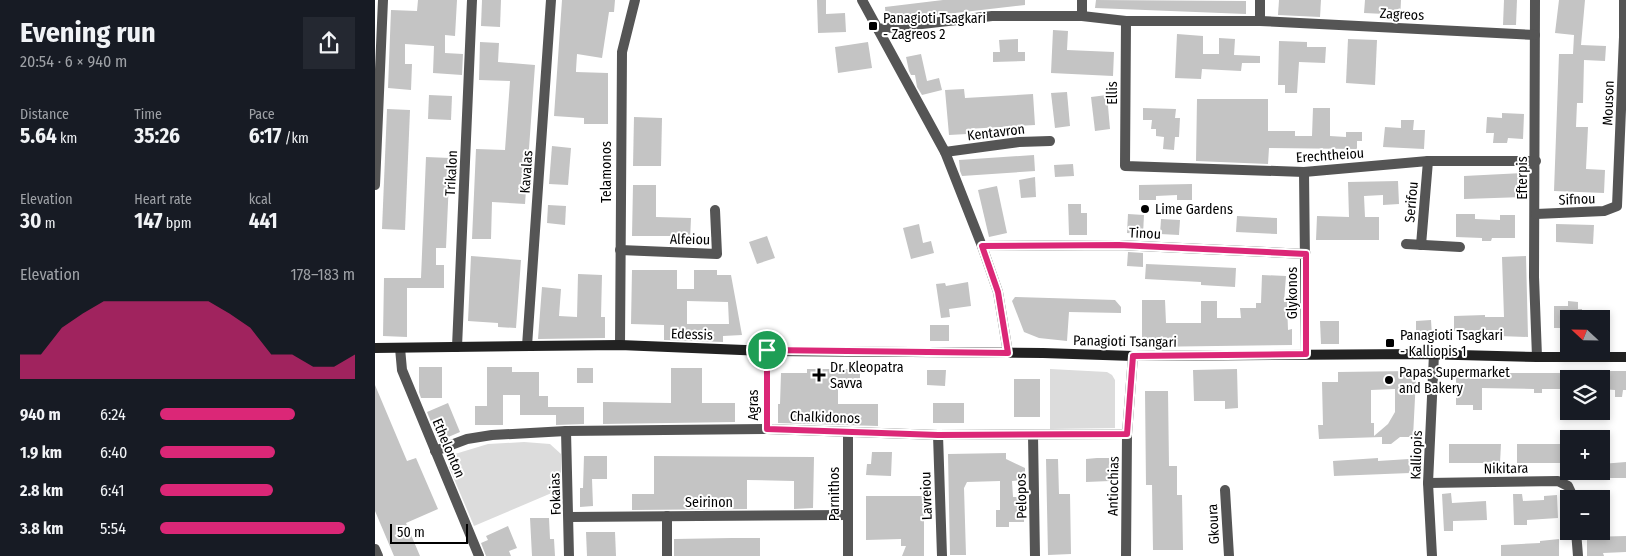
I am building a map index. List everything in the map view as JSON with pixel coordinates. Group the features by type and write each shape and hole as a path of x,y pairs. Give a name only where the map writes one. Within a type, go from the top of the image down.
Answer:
{"main road":[{"name":"Edessis","path":"375,348 620,345 767,350 1008,353"},
{"name":"Panagioti Tsangari","path":"1008,353 1133,356 1434,354 1537,357 1626,356"}],"street":[{"path":"375,185 383,0"},
{"name":"Trikalon","path":"457,347 473,0"},
{"name":"Kavalas","path":"527,346 551,0"},
{"name":"Telamonos","path":"620,345 622,52 635,0"},
{"path":"862,0 945,152 998,292 1008,353"},
{"path":"1081,0 1082,16"},
{"path":"1260,0 1260,21"},
{"name":"Efterpis","path":"1535,0 1535,277 1537,357"},
{"name":"Mouson","path":"1617,206 1624,0"},
{"name":"Zagreos","path":"878,29 993,16 1082,16 1126,21 1260,21 1535,35"},
{"name":"Ellis","path":"1125,166 1126,21"},
{"name":"Kentavron","path":"945,152 1019,142 1050,141"},
{"name":"Erechtheiou","path":"1125,166 1304,172 1428,161 1536,161"},
{"name":"Serifou","path":"1421,245 1428,161"},
{"name":"Glykonos","path":"1304,172 1306,354"},
{"name":"Sifnou","path":"1536,214 1604,212 1617,206"},
{"name":"Alfeiou","path":"620,250 717,254 715,210"},
{"path":"1406,244 1460,247"},
{"name":"Tinou","path":"982,246 1119,245 1306,254"},
{"name":"Ethelonton","path":"401,348 403,370 479,556"},
{"name":"Agras","path":"767,350 767,429"},
{"name":"Kalliopis","path":"1432,556 1429,483 1434,354"},
{"name":"Antiochias","path":"1126,556 1127,434 1133,356"},
{"name":"Chalkidonos","path":"435,452 467,439 492,435 566,431 767,429 938,435 1127,434"},
{"name":"Fokaias","path":"566,431 569,556"},
{"name":"Parnithos","path":"848,432 848,556"},
{"name":"Lavreiou","path":"938,435 942,556"},
{"name":"Pelopos","path":"1033,435 1035,556"},
{"name":"Nikitara","path":"1429,483 1558,481 1567,486 1569,490"},
{"name":"Gkoura","path":"1225,490 1229,556"},
{"name":"Seirinon","path":"569,517 848,515"},
{"path":"667,516 667,556"},
{"path":"1577,540 1578,556"},
{"path":"375,549 378,556"}],"shaded area":[{"path":"1050,369 1107,372 1112,375 1115,380 1115,428 1050,429"},
{"path":"524,442 550,444 561,454 561,489 474,526 449,467 455,454 488,444"}],"building":[{"path":"418,0 457,0 455,36 445,35 445,53 463,54 462,75 433,73 434,46 405,44 405,64 412,64 411,90 388,88 391,10 417,11"},
{"path":"482,0 501,0 500,27 481,26"},
{"path":"562,0 615,0 614,12 609,12 602,58 577,54 576,70 576,72 608,73 608,124 584,124 584,118 554,116"},
{"path":"817,0 826,0 826,14 845,13 846,32 818,33"},
{"path":"943,0 1025,0 1025,5 886,21 885,7"},
{"path":"1096,0 1246,1 1246,14 1095,8"},
{"path":"1279,0 1321,0 1320,17 1278,15"},
{"path":"1365,0 1401,0 1400,21 1385,20 1385,14 1364,13"},
{"path":"1504,0 1517,0 1516,25 1503,25"},
{"path":"1559,0 1585,0 1581,45 1606,46 1605,61 1584,60 1583,103 1577,103 1576,127 1588,127 1586,169 1605,170 1604,193 1554,191 1559,54 1573,54 1574,35 1555,33"},
{"path":"1053,30 1068,31 1067,50 1114,52 1113,76 1051,73"},
{"path":"1177,34 1203,36 1203,54 1219,54 1219,38 1235,39 1234,55 1260,56 1260,63 1242,63 1241,71 1202,69 1201,79 1175,78"},
{"path":"1018,39 1018,52 1025,52 1025,61 993,62 993,52 1000,52 999,40"},
{"path":"1348,39 1377,40 1375,85 1346,83"},
{"path":"1279,41 1307,42 1307,47 1326,47 1325,63 1299,62 1297,93 1285,93 1285,85 1278,85"},
{"path":"480,42 499,43 498,62 535,65 525,204 492,202 491,239 472,239 476,149 505,150 510,81 479,80"},
{"path":"868,42 872,68 838,73 835,47"},
{"path":"921,54 927,81 939,78 942,90 922,95 917,87 915,75 911,75 909,71 906,57"},
{"path":"964,89 965,98 1033,94 1035,125 967,129 967,134 949,135 945,90"},
{"path":"1067,92 1070,126 1055,128 1051,93"},
{"path":"429,95 452,96 451,120 428,119"},
{"path":"1107,95 1110,129 1095,131 1091,97"},
{"path":"1197,99 1268,99 1268,131 1295,131 1295,136 1312,136 1313,108 1330,108 1330,136 1346,137 1346,132 1362,132 1362,141 1357,141 1357,149 1269,148 1268,164 1196,161"},
{"path":"1143,108 1176,109 1175,118 1180,118 1179,137 1175,137 1174,150 1163,149 1164,137 1156,136 1156,129 1151,129 1152,120 1143,120"},
{"path":"387,109 410,110 405,230 382,229"},
{"path":"1502,113 1524,114 1523,139 1508,138 1507,143 1493,143 1494,133 1486,133 1487,117 1502,118"},
{"path":"634,117 662,118 661,166 633,166"},
{"path":"1401,120 1414,120 1413,130 1425,130 1424,149 1383,147 1385,127 1401,128"},
{"path":"552,146 571,148 568,185 549,184"},
{"path":"1034,155 1035,171 962,176 960,171 959,160"},
{"path":"426,157 450,158 446,248 436,248 436,265 444,265 444,288 407,288 407,337 383,336 384,278 421,278"},
{"path":"1073,164 1074,176 1055,177 1054,165"},
{"path":"1523,173 1524,197 1464,199 1464,176"},
{"path":"1035,177 1036,197 1021,198 1019,180"},
{"path":"1398,181 1399,204 1383,205 1383,195 1364,196 1365,217 1379,217 1379,240 1316,240 1317,216 1349,217 1348,182"},
{"path":"1192,184 1192,200 1177,200 1177,195 1156,196 1156,200 1139,200 1139,185"},
{"path":"633,185 656,185 656,217 691,218 690,241 671,241 672,236 632,236"},
{"path":"997,186 1007,233 989,237 978,190"},
{"path":"1068,204 1081,204 1081,213 1087,213 1087,235 1069,235"},
{"path":"548,205 566,206 565,225 547,223"},
{"path":"1128,214 1144,215 1143,234 1127,233"},
{"path":"1456,214 1475,214 1475,219 1500,220 1500,215 1515,215 1515,238 1492,238 1491,241 1482,241 1482,238 1456,237"},
{"path":"1237,216 1277,218 1277,234 1236,232"},
{"path":"1161,219 1180,220 1179,235 1160,234"},
{"path":"919,224 923,243 931,241 934,253 911,259 903,228"},
{"path":"1556,224 1594,225 1593,244 1556,242"},
{"path":"767,236 775,258 757,264 749,242"},
{"path":"1128,252 1143,253 1143,267 1127,266"},
{"path":"471,256 521,260 516,328 498,327 498,323 468,321"},
{"path":"1526,256 1528,337 1499,336 1499,330 1454,331 1454,316 1485,315 1485,317 1504,317 1502,257"},
{"path":"1146,264 1236,268 1235,287 1201,285 1201,282 1145,279"},
{"path":"632,270 677,270 677,289 694,289 694,270 717,270 717,275 731,275 742,335 723,336 723,342 664,340 664,325 631,324","holes":["687,301 728,302 729,324 687,324"]},
{"path":"578,274 602,275 601,317 605,317 605,338 538,339 542,287 561,289 559,316 577,317"},
{"path":"1262,275 1286,276 1284,302 1287,302 1288,330 1292,329 1292,345 1142,347 1142,300 1165,300 1166,323 1201,323 1201,301 1217,301 1217,318 1241,318 1240,308 1256,308 1256,303 1261,303"},
{"path":"968,282 971,306 949,309 950,317 941,318 936,284 945,283 946,286"},
{"path":"1015,297 1115,300 1121,307 1121,313 1069,312 1067,341 1039,338 1024,332 1012,301"},
{"path":"1568,301 1578,302 1578,309 1582,310 1560,310 1560,328 1554,328 1554,306 1568,306"},
{"path":"1431,320 1432,336 1416,336 1416,321"},
{"path":"1320,321 1339,321 1339,344 1321,344"},
{"path":"930,325 949,325 949,341 930,341"},
{"path":"419,367 442,367 442,398 421,398 419,392"},
{"path":"487,367 512,367 512,372 539,372 539,396 548,396 548,407 584,407 584,424 556,425 556,415 520,415 520,395 503,395 503,425 475,425 475,406 487,406"},
{"path":"577,368 593,368 593,383 577,383"},
{"path":"671,368 702,368 702,403 735,403 735,422 603,424 603,402 671,403"},
{"path":"807,369 860,369 860,388 838,388 838,404 878,404 878,426 778,423 781,373 807,373"},
{"path":"1237,369 1238,408 1225,409 1225,401 1194,401 1193,370"},
{"path":"927,370 946,370 945,386 927,385"},
{"path":"1411,371 1416,378 1413,437 1400,437 1391,444 1382,444 1382,437 1319,439 1318,425 1323,425 1322,382 1338,382 1338,372","holes":["1395,389 1395,412 1388,424 1374,436 1374,423 1371,423 1371,390"]},
{"path":"1610,371 1626,371 1626,390 1623,390 1622,397 1615,397 1615,390 1610,390"},
{"path":"1464,373 1560,373 1560,389 1542,389 1542,393 1534,393 1534,389 1482,388 1482,410 1473,410 1473,405 1456,405 1456,377 1464,377"},
{"path":"1014,379 1040,379 1040,417 1014,417"},
{"path":"375,385 407,461 416,458 438,509 406,523 420,556 394,556 375,511"},
{"path":"1145,391 1168,391 1169,466 1177,466 1177,495 1182,495 1183,550 1153,550 1152,485 1146,485"},
{"path":"448,403 460,432 439,441 427,412"},
{"path":"933,403 964,403 964,423 933,423"},
{"path":"1449,444 1501,444 1500,463 1449,463"},
{"path":"1517,444 1560,444 1560,463 1517,463"},
{"path":"872,452 892,452 891,476 866,475 867,464 871,464"},
{"path":"1006,453 1006,459 1025,468 1025,480 1012,481 1013,497 1027,497 1024,522 1009,522 1009,527 996,527 996,510 1000,510 1000,481 967,482 964,488 966,555 950,555 948,454"},
{"path":"584,456 607,456 607,479 592,479 593,506 580,507 580,488 583,488"},
{"path":"654,456 814,457 813,508 794,509 794,481 747,480 747,509 632,510 632,494 654,494"},
{"path":"1109,458 1110,481 1086,482 1086,459"},
{"path":"1378,458 1378,461 1409,459 1410,473 1334,476 1333,461"},
{"path":"1046,459 1058,459 1059,494 1070,494 1071,554 1048,555"},
{"path":"1626,462 1626,478 1610,478 1610,463"},
{"path":"1451,493 1452,503 1486,501 1487,520 1453,521 1453,531 1444,531 1442,494"},
{"path":"1513,494 1522,494 1523,501 1544,500 1544,496 1557,495 1558,518 1527,520 1527,525 1514,525"},
{"path":"866,496 924,496 924,556 902,556 906,546 901,546 901,539 866,540"},
{"path":"530,518 549,518 550,539 554,539 555,556 532,556"},
{"path":"508,526 517,548 509,551 511,556 486,556 481,543 488,540 486,536"},
{"path":"586,532 615,532 616,556 587,556"},
{"path":"1610,536 1626,536 1626,552 1603,553 1604,556 1587,556 1587,540 1610,540"},
{"path":"760,538 760,556 674,556 674,539"},
{"path":"1559,539 1559,556 1501,556 1501,545 1540,543 1540,541"}],"place":[{"name":"Panagioti Tsagkari - Zagreos 2","path":"873,26"},
{"name":"Lime Gardens","path":"1145,209"},
{"name":"Panagioti Tsagkari - Kalliopis 1","path":"1390,343"},
{"name":"Dr. Kleopatra Savva","path":"819,375"},
{"name":"Papas Supermarket and Bakery","path":"1389,380"}],"route":[{"path":"1119,245 1306,254 1306,354 1133,356 1127,434 938,435 767,429 767,350 1008,353 998,292 982,246 1119,245"}]}
